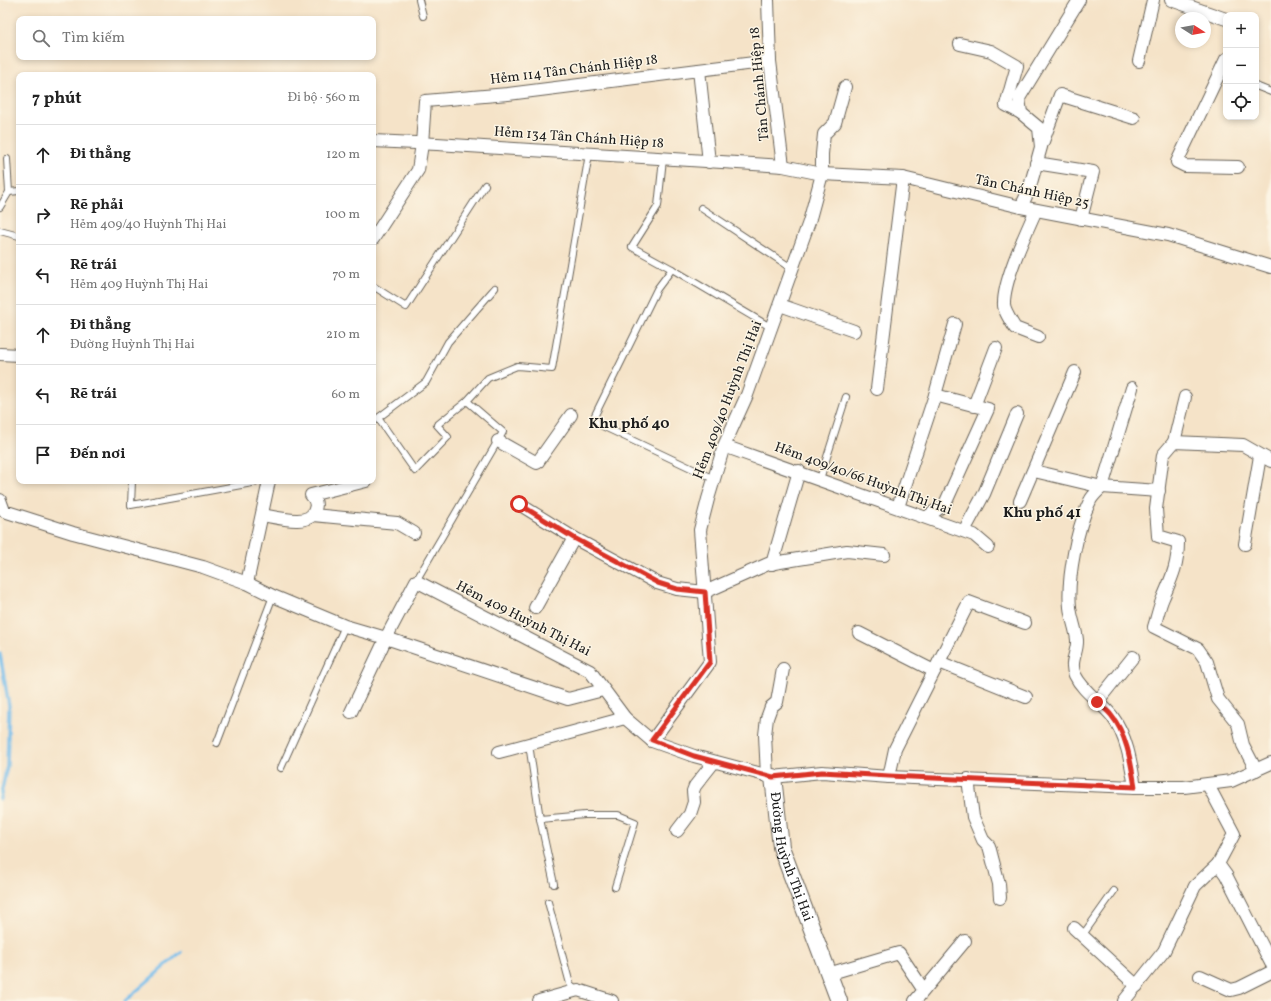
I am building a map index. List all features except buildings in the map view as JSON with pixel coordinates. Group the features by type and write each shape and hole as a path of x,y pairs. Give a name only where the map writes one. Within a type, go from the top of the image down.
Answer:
{"street":[{"name":"Tân Chánh Hiệp 18","path":"768,0 770,61 783,166"},
{"path":"1021,113 1019,98 1079,0"},
{"path":"1139,61 1153,0"},
{"path":"1171,0 1223,18"},
{"path":"960,44 991,52 1017,66 1006,105 1021,113 1039,128 1041,147"},
{"name":"Hẻm 114 Tân Chánh Hiệp 18","path":"422,144 425,101 508,94 770,61"},
{"path":"1223,69 1177,162 1185,166 1238,167"},
{"path":"699,70 709,162"},
{"name":"Hẻm 409/40 Huỳnh Thị Hai","path":"652,740 710,662 700,530 724,446 747,395 809,222 822,174 824,134 835,123 845,87"},
{"path":"1021,207 1029,190 1041,147 1060,95 1134,118"},
{"name":"Hẻm 134 Tân Chánh Hiệp 18","path":"376,141 783,166"},
{"path":"376,234 418,170 422,144"},
{"path":"1036,164 1093,172 1081,219"},
{"name":"Tân Chánh Hiệp 25","path":"783,166 822,174 903,178 1021,207 1168,235 1271,267"},
{"path":"877,389 903,178"},
{"path":"1036,210 1017,255 1007,285 1003,304 1015,328 1038,337"},
{"path":"780,305 854,331"},
{"path":"898,507 935,395 955,324"},
{"path":"974,406 996,348"},
{"path":"0,354 16,354"},
{"path":"1020,501 1075,372"},
{"path":"1132,388 1102,487 1090,500 1080,527 1072,563 1070,607 1077,642 1072,660 1075,675 1097,702 1111,715 1118,727 1130,757 1135,787"},
{"path":"927,517 945,504 988,409 935,395"},
{"path":"1185,397 1174,442 1163,455 1156,509 1158,536 1178,542 1178,557 1174,576 1162,599 1154,628 1198,649 1207,662 1218,699 1238,724 1243,745 1256,770"},
{"path":"498,441 537,463 571,414"},
{"path":"964,531 984,494 1017,414"},
{"path":"1174,442 1243,445 1271,461"},
{"name":"Hẻm 409/40/66 Huỳnh Thị Hai","path":"724,446 799,471 964,531 974,535 988,547"},
{"path":"1244,544 1260,456"},
{"path":"772,564 799,471"},
{"path":"1034,471 1102,487 1159,491"},
{"path":"247,583 268,484"},
{"path":"262,515 308,520 313,515 316,505 311,495 356,484"},
{"path":"0,500 4,511 73,533 203,567 247,583 273,596 345,626 386,638 568,699 604,690"},
{"path":"519,504 574,538 658,583 677,589 705,592 772,564 847,551 884,555"},
{"path":"313,515 397,523 414,533"},
{"path":"535,608 574,538"},
{"path":"351,712 386,638 416,581"},
{"name":"Hẻm 409 Huỳnh Thị Hai","path":"416,581 590,671 625,718 652,740 714,762 770,777"},
{"path":"889,776 896,749 969,602 1025,623"},
{"path":"859,633 937,667 1026,697"},
{"path":"1097,702 1133,656"},
{"path":"770,777 765,735 767,718 771,707 777,702 782,669"},
{"path":"499,752 625,718"},
{"path":"677,831 690,814 694,802 693,791 695,786 714,762"},
{"name":"Đường Huỳnh Thị Hai","path":"839,1001 781,847 770,777 822,772 1135,787 1184,787 1230,781 1271,763"},
{"path":"968,779 973,817 984,840 989,846 999,884 1000,898"},
{"path":"1124,1001 1164,951 1195,886 1218,864 1234,834 1208,785"},
{"path":"1218,864 1226,875 1271,963"},
{"path":"1078,932 1137,986"},
{"path":"915,1001 965,941"},
{"path":"828,974 899,953 923,990"},
{"path":"1200,976 1231,990 1239,988 1271,972"},
{"path":"539,1001 578,990 612,1001"}],"lane":[{"path":"419,0 423,16"},
{"path":"1259,87 1271,92"},
{"path":"376,420 415,471 448,437 437,425 467,401 488,378 517,366 552,369 589,154"},
{"path":"0,207 9,192 7,159"},
{"path":"663,159 658,206 632,247 772,328"},
{"path":"376,288 406,307 485,185"},
{"path":"9,192 16,191"},
{"path":"701,208 793,269"},
{"path":"0,231 16,235"},
{"path":"672,270 657,290 595,415 596,423 714,479"},
{"path":"376,418 426,382 448,342 495,288"},
{"path":"820,479 846,397"},
{"path":"416,581 503,432 467,401"},
{"path":"132,484 131,505 247,484"},
{"path":"217,743 273,596"},
{"path":"281,768 345,626"},
{"path":"529,744 540,819 554,884"},
{"path":"540,819 585,815 618,815 635,822 615,887"},
{"path":"1078,932 1114,891"},
{"path":"548,902 570,984 578,990"}],"waterway":[{"path":"0,654 9,706 7,766 0,799"},
{"path":"125,1001 181,952"}],"district":[{"name":"Khu phố 40","path":"629,424"},
{"name":"Khu phố 41","path":"1042,513"}],"route":[{"path":"519,504 574,538 658,583 677,589 705,592 710,662 652,740 694,756 733,768 773,777 822,772 1135,787 1130,757 1118,727 1111,715 1097,702"}]}
